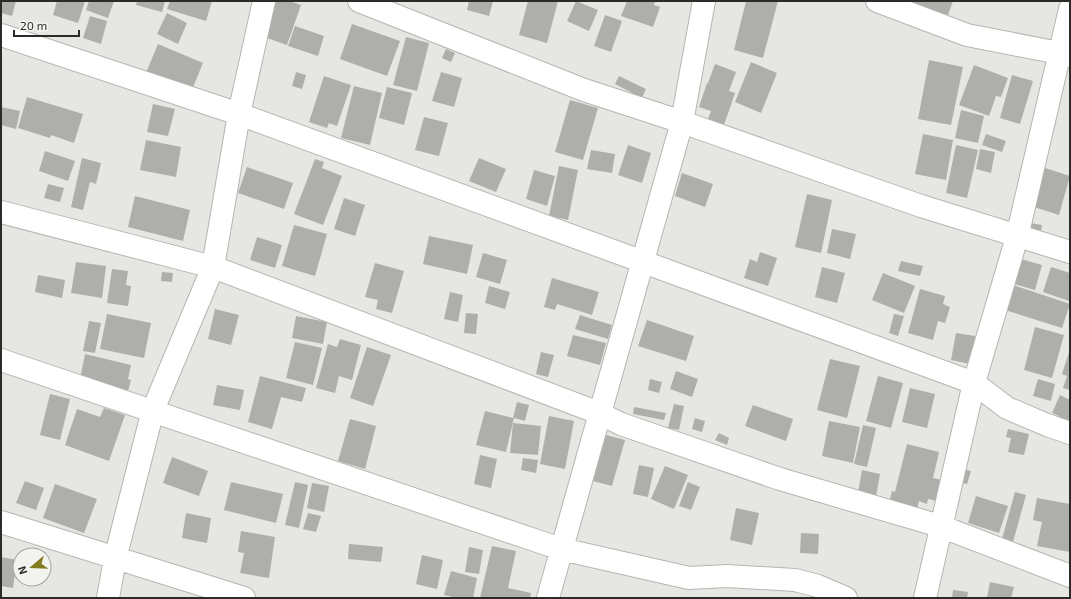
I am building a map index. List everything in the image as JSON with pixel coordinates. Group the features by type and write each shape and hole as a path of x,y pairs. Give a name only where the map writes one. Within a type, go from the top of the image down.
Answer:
{"street":[{"path":"108,598 115,559 153,410 213,267 239,114 264,1"},
{"path":"359,1 584,90 682,122 921,206 1017,237 1070,252"},
{"path":"548,598 682,122 704,1"},
{"path":"877,1 967,35 1065,55"},
{"path":"925,598 940,526 974,383 1017,237 1065,55 1070,9"},
{"path":"1,35 239,114 642,260 974,383 1007,408 1047,425 1070,432"},
{"path":"1,212 213,267 599,414 621,424 780,479 940,526 1070,576"},
{"path":"1,360 153,410 561,549 689,578 727,576 795,580 818,586 846,598"},
{"path":"1,522 115,559 244,598"}],"building":[{"path":"1,1 16,1 12,16 1,13"},
{"path":"57,1 85,1 78,23 53,15"},
{"path":"89,1 114,1 108,18 86,10"},
{"path":"137,1 165,1 162,12 136,5"},
{"path":"170,1 212,1 206,21 167,9"},
{"path":"272,1 289,1 301,5 287,45 264,37"},
{"path":"469,1 493,1 489,16 467,10"},
{"path":"528,1 558,1 547,43 519,35"},
{"path":"576,1 598,10 589,31 567,21"},
{"path":"627,1 655,1 654,5 660,7 653,27 621,16"},
{"path":"746,1 778,1 763,58 734,50"},
{"path":"914,1 953,1 948,15 913,4"},
{"path":"167,13 187,23 178,44 157,34"},
{"path":"605,15 622,21 611,52 594,46"},
{"path":"90,16 107,21 101,44 83,38"},
{"path":"352,24 400,41 387,76 340,59"},
{"path":"295,26 324,36 318,56 288,46"},
{"path":"406,37 429,43 417,91 393,85"},
{"path":"158,44 203,63 191,92 146,73"},
{"path":"446,49 455,53 451,62 442,58"},
{"path":"929,60 963,67 951,125 918,119"},
{"path":"751,62 777,73 761,113 735,102"},
{"path":"715,64 736,72 729,91 735,93 723,128 707,122 711,111 699,107 707,83 713,85 708,83"},
{"path":"974,65 1008,78 1001,97 996,96 989,116 959,105"},
{"path":"296,72 306,75 302,89 292,86"},
{"path":"441,72 462,78 454,107 432,101"},
{"path":"1012,75 1033,81 1020,124 1000,118"},
{"path":"324,76 351,85 337,126 329,123 327,128 309,122"},
{"path":"619,76 646,89 642,98 615,84"},
{"path":"354,86 382,93 370,145 341,138"},
{"path":"387,87 412,93 404,125 379,118"},
{"path":"27,97 83,114 74,143 51,135 50,138 18,128"},
{"path":"570,100 598,108 583,160 555,152"},
{"path":"153,104 175,109 168,136 147,132"},
{"path":"1,107 20,111 16,129 1,125"},
{"path":"961,110 984,116 978,143 955,138"},
{"path":"424,117 448,123 439,156 415,150"},
{"path":"923,134 953,140 946,180 915,174"},
{"path":"986,134 1006,141 1002,152 982,145"},
{"path":"146,140 181,147 176,177 140,170"},
{"path":"628,145 651,153 642,183 618,175"},
{"path":"956,145 978,150 967,198 946,193"},
{"path":"980,149 995,152 991,173 976,169"},
{"path":"591,150 615,154 612,173 587,169"},
{"path":"45,151 75,161 68,181 39,171"},
{"path":"82,158 101,163 96,184 90,182 83,210 71,207"},
{"path":"479,158 506,169 496,192 469,181"},
{"path":"315,159 324,162 322,168 342,176 323,225 294,214"},
{"path":"559,166 578,170 568,220 549,216"},
{"path":"247,167 293,183 284,209 238,193"},
{"path":"1042,167 1070,176 1059,215 1031,206"},
{"path":"534,170 555,176 547,206 526,199"},
{"path":"682,173 713,184 705,207 675,196"},
{"path":"48,184 64,188 60,202 44,198"},
{"path":"807,194 832,200 821,253 795,247"},
{"path":"135,196 190,210 183,241 128,227"},
{"path":"344,198 365,205 355,236 334,229"},
{"path":"1025,222 1042,225 1040,238 1022,234"},
{"path":"294,225 327,234 315,276 282,266"},
{"path":"832,229 856,234 850,259 827,253"},
{"path":"429,236 473,245 467,274 423,264"},
{"path":"257,237 282,245 275,268 250,260"},
{"path":"760,252 777,258 768,286 744,278 750,259 757,262"},
{"path":"483,253 507,260 500,284 476,277"},
{"path":"1017,258 1042,265 1035,290 1011,283"},
{"path":"901,261 923,266 920,276 898,271"},
{"path":"76,262 106,266 102,298 71,293"},
{"path":"375,263 404,271 392,313 376,309 378,300 365,297"},
{"path":"822,267 845,273 837,303 815,297"},
{"path":"1051,267 1070,273 1069,301 1043,292"},
{"path":"112,269 128,271 126,285 131,286 128,306 107,303"},
{"path":"162,272 173,273 172,282 161,281"},
{"path":"883,273 915,286 904,313 872,300"},
{"path":"38,275 65,280 62,298 35,292"},
{"path":"552,278 599,292 592,315 557,304 555,310 544,307"},
{"path":"1013,285 1070,304 1062,328 1005,310"},
{"path":"489,286 510,292 505,309 485,303"},
{"path":"920,289 945,296 943,304 950,307 945,323 938,321 933,340 908,333"},
{"path":"450,292 463,295 458,322 444,319"},
{"path":"215,309 239,315 231,345 208,339"},
{"path":"466,313 478,314 476,334 464,333"},
{"path":"107,314 151,323 144,358 100,349"},
{"path":"894,314 904,316 898,336 889,333"},
{"path":"580,315 612,325 608,339 575,329"},
{"path":"296,316 327,322 323,344 292,338"},
{"path":"647,320 694,336 686,361 638,346"},
{"path":"89,321 101,323 95,353 83,351"},
{"path":"1035,327 1064,335 1052,378 1024,370"},
{"path":"956,333 975,336 970,364 951,360"},
{"path":"573,335 606,343 600,365 567,356"},
{"path":"340,339 361,345 352,380 339,376 335,393 316,388 328,344 337,347"},
{"path":"295,342 322,348 313,385 286,378"},
{"path":"367,347 391,355 373,406 350,398"},
{"path":"1070,349 1070,390 1063,388 1067,376 1062,374"},
{"path":"541,352 554,355 548,377 536,374"},
{"path":"85,354 131,365 128,379 131,380 128,391 80,379"},
{"path":"830,359 860,366 847,418 817,410"},
{"path":"676,371 698,379 692,397 670,389"},
{"path":"260,376 306,388 302,402 281,397 272,429 248,422"},
{"path":"878,376 903,383 891,428 866,421"},
{"path":"650,379 662,382 659,393 648,390"},
{"path":"1038,379 1055,384 1051,401 1033,396"},
{"path":"217,385 244,390 240,410 213,405"},
{"path":"910,388 935,394 927,428 902,422"},
{"path":"50,394 70,399 60,440 40,435"},
{"path":"1060,395 1070,400 1070,424 1058,419 1059,416 1052,413"},
{"path":"517,402 529,405 525,421 514,418 506,452 476,445 485,411 513,418"},
{"path":"674,404 684,406 679,430 668,428"},
{"path":"753,405 793,419 786,441 745,426"},
{"path":"634,407 666,413 664,420 633,414"},
{"path":"104,408 125,415 109,461 65,445 77,409 100,417"},
{"path":"549,416 574,421 565,469 540,464"},
{"path":"695,418 705,421 702,432 692,429"},
{"path":"350,419 376,426 365,469 338,461"},
{"path":"829,421 860,427 853,463 822,456"},
{"path":"513,423 541,426 538,455 510,453"},
{"path":"863,425 876,428 867,467 854,464"},
{"path":"1008,429 1029,434 1024,455 1008,452 1011,438 1006,437"},
{"path":"719,433 729,438 727,445 715,440"},
{"path":"606,435 625,440 612,486 593,481"},
{"path":"907,444 939,452 933,478 942,480 937,501 928,499 927,504 919,501 917,510 889,503 892,491 895,492"},
{"path":"480,455 497,459 491,488 474,484"},
{"path":"172,457 208,471 199,496 163,483"},
{"path":"523,458 538,460 536,473 521,470"},
{"path":"639,465 654,468 648,497 633,494"},
{"path":"665,466 688,475 674,509 651,499"},
{"path":"963,469 971,471 967,484 959,482"},
{"path":"862,470 880,474 876,497 858,493"},
{"path":"25,481 44,488 36,510 16,503"},
{"path":"231,482 283,494 276,523 224,510"},
{"path":"295,482 308,485 299,528 285,525"},
{"path":"688,482 700,487 691,510 679,506"},
{"path":"312,483 329,486 324,512 307,508"},
{"path":"55,484 97,499 84,533 43,518"},
{"path":"1015,492 1026,495 1013,542 1002,539"},
{"path":"976,496 1008,506 999,533 968,523"},
{"path":"1037,498 1070,504 1070,552 1037,546 1042,522 1033,520"},
{"path":"736,508 759,513 752,545 730,540"},
{"path":"186,513 211,518 207,543 182,538"},
{"path":"308,513 321,516 316,532 303,529"},
{"path":"241,531 275,537 269,578 240,573 244,553 238,552"},
{"path":"801,533 819,534 818,554 800,553"},
{"path":"349,544 383,547 381,562 348,559"},
{"path":"492,546 516,551 508,588 531,593 530,598 480,598"},
{"path":"469,547 483,550 479,574 465,572"},
{"path":"422,555 443,560 437,589 416,584"},
{"path":"1,557 12,559 13,588 1,586"},
{"path":"451,571 477,578 473,598 457,598 444,595"},
{"path":"990,582 1014,587 1011,598 987,598"},
{"path":"953,590 968,592 967,598 952,598"}]}
